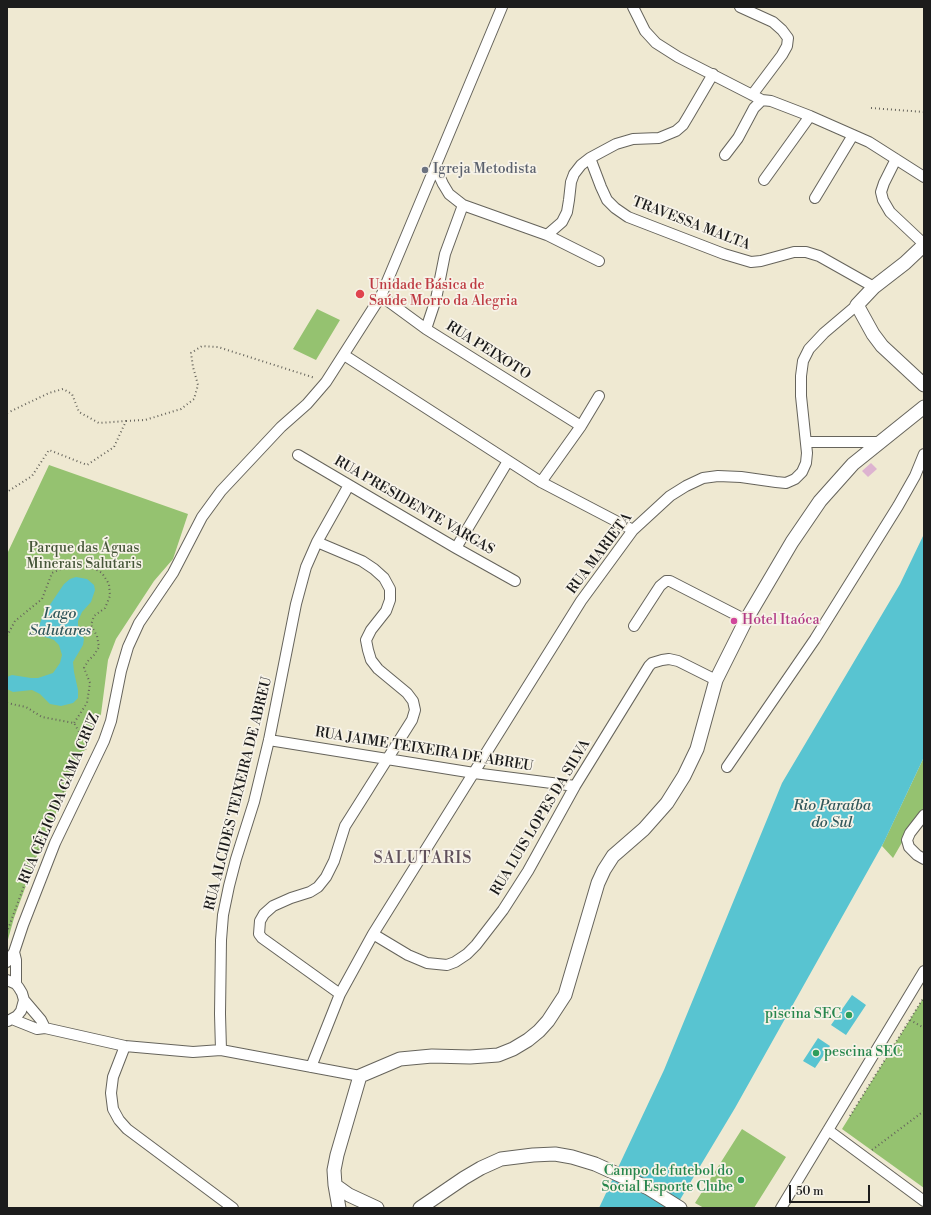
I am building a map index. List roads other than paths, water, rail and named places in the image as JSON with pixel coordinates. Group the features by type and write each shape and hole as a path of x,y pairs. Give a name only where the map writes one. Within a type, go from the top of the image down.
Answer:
{"main road":[{"path":"924,244 905,263 874,287 857,305 873,334 882,346 924,385"},
{"path":"339,1208 334,1170 360,1076 400,1059 432,1056 470,1057 498,1054 513,1049 539,1031 565,995 598,883 604,870 613,856 634,838 667,803 684,776 697,749 716,680 746,620 796,536 820,502 853,464 924,407"},
{"path":"420,1208 464,1178 501,1159 555,1154 572,1157 595,1164 641,1185 680,1208"},
{"path":"335,1185 349,1195 377,1208"}],"street":[{"name":"RUA CÉLIO DA GAMA CRUZ","path":"7,962 14,952 55,843 104,741 111,721 126,653 139,623 173,573 202,517 221,491 281,427 307,404 326,382 381,296 502,7"},
{"path":"633,7 645,31 656,43 678,57 762,100 771,101 810,116 868,142 896,158 924,177"},
{"path":"740,7 773,22 788,38 787,46 782,55 752,95"},
{"path":"547,235 562,222 567,212 571,182 574,174 581,166 590,158 616,144 633,139 659,138 676,131 683,124 713,74"},
{"path":"725,155 738,138 754,108 762,100"},
{"path":"764,180 810,116"},
{"path":"815,198 853,135"},
{"name":"TRAVESSA MALTA","path":"590,158 607,200 628,217 724,254 751,262 761,261 794,252 806,252 819,256 874,287"},
{"path":"896,158 884,183 881,192 882,200 890,212 924,244"},
{"path":"435,167 449,194 463,205 547,235 599,261"},
{"path":"426,328 436,299 445,254 463,205"},
{"name":"RUA PEIXOTO","path":"381,296 426,328 581,426"},
{"name":"RUA MARIETA","path":"311,1067 340,994 373,934 581,601 633,530 670,496 703,478 718,476 741,477 786,482 795,479 802,472 806,463 807,453 801,396 803,361 809,349 824,333 857,305"},
{"path":"344,355 541,482 633,530"},
{"path":"541,482 581,426 599,396"},
{"path":"806,442 880,442"},
{"path":"727,767 815,639 898,506 915,476 924,454"},
{"name":"RUA PRESIDENTE VARGAS","path":"298,455 456,548 516,581"},
{"path":"456,548 508,461"},
{"name":"RUA ALCIDES TEIXEIRA DE ABREU","path":"221,1050 221,940 224,915 236,859 254,802 269,740 296,604 306,567 317,542 349,485"},
{"path":"317,542 362,561 384,578 390,589 390,600 386,611 371,630 366,640 368,650 371,660 378,670 407,692 413,701 415,710 412,720 345,826 334,861 326,877 318,887 310,892 273,906 264,914 258,928 259,934 262,938 340,994"},
{"path":"634,626 660,586 666,581 670,581 746,620"},
{"name":"RUA LUIS LOPES DA SILVA","path":"373,934 408,955 427,963 447,965 455,962 467,954 476,945 503,910 528,871 575,786 646,670 652,663 669,659 678,661 716,680"},
{"name":"RUA JAIME TEIXEIRA DE ABREU","path":"269,740 474,773 575,786"},
{"path":"921,857 909,847 907,840 910,833 924,815"},
{"path":"14,952 16,960 11,982 22,993 24,1000 41,1020 45,1028"},
{"path":"781,1208 924,971"},
{"path":"10,1020 21,1011 24,1000"},
{"path":"10,1020 37,1029 45,1028 125,1046 192,1052 221,1050 360,1076"},
{"path":"125,1046 113,1077 111,1093 113,1109 119,1120 127,1129 233,1208"},
{"path":"828,1130 924,1201"}],"water":[{"name":"Rio Paraíba do Sul","path":"924,534 924,757 884,842 735,1108 675,1208 599,1208 664,1070 782,783 900,584"},
{"name":"Lago Salutares","path":"76,577 87,579 94,585 95,590 91,602 82,612 78,621 78,627 84,639 83,645 73,662 78,698 73,703 61,706 50,704 40,694 32,690 13,692 7,689 7,677 12,675 38,678 53,673 60,663 62,655 59,645 54,640 39,635 37,631 43,615 64,584 70,579"},
{"name":"piscina SEC","path":"852,995 866,1005 846,1035 831,1025"},
{"name":"pescina SEC","path":"818,1038 830,1046 815,1068 803,1061"}],"place":[{"name":"Igreja Metodista","path":"425,170"},
{"name":"Unidade Básica de Saúde Morro da Alegria","path":"360,294"},
{"name":"Hotel Itaóca","path":"734,621"},
{"name":"piscina SEC","path":"849,1015"},
{"name":"pescina SEC","path":"816,1053"},
{"name":"Campo de futebol do Social Esporte Clube","path":"741,1180"}],"district":[{"name":"SALUTARIS","path":"423,859"}],"park label":[{"name":"Parque das Águas Minerais Salutaris","path":"84,558"}]}
